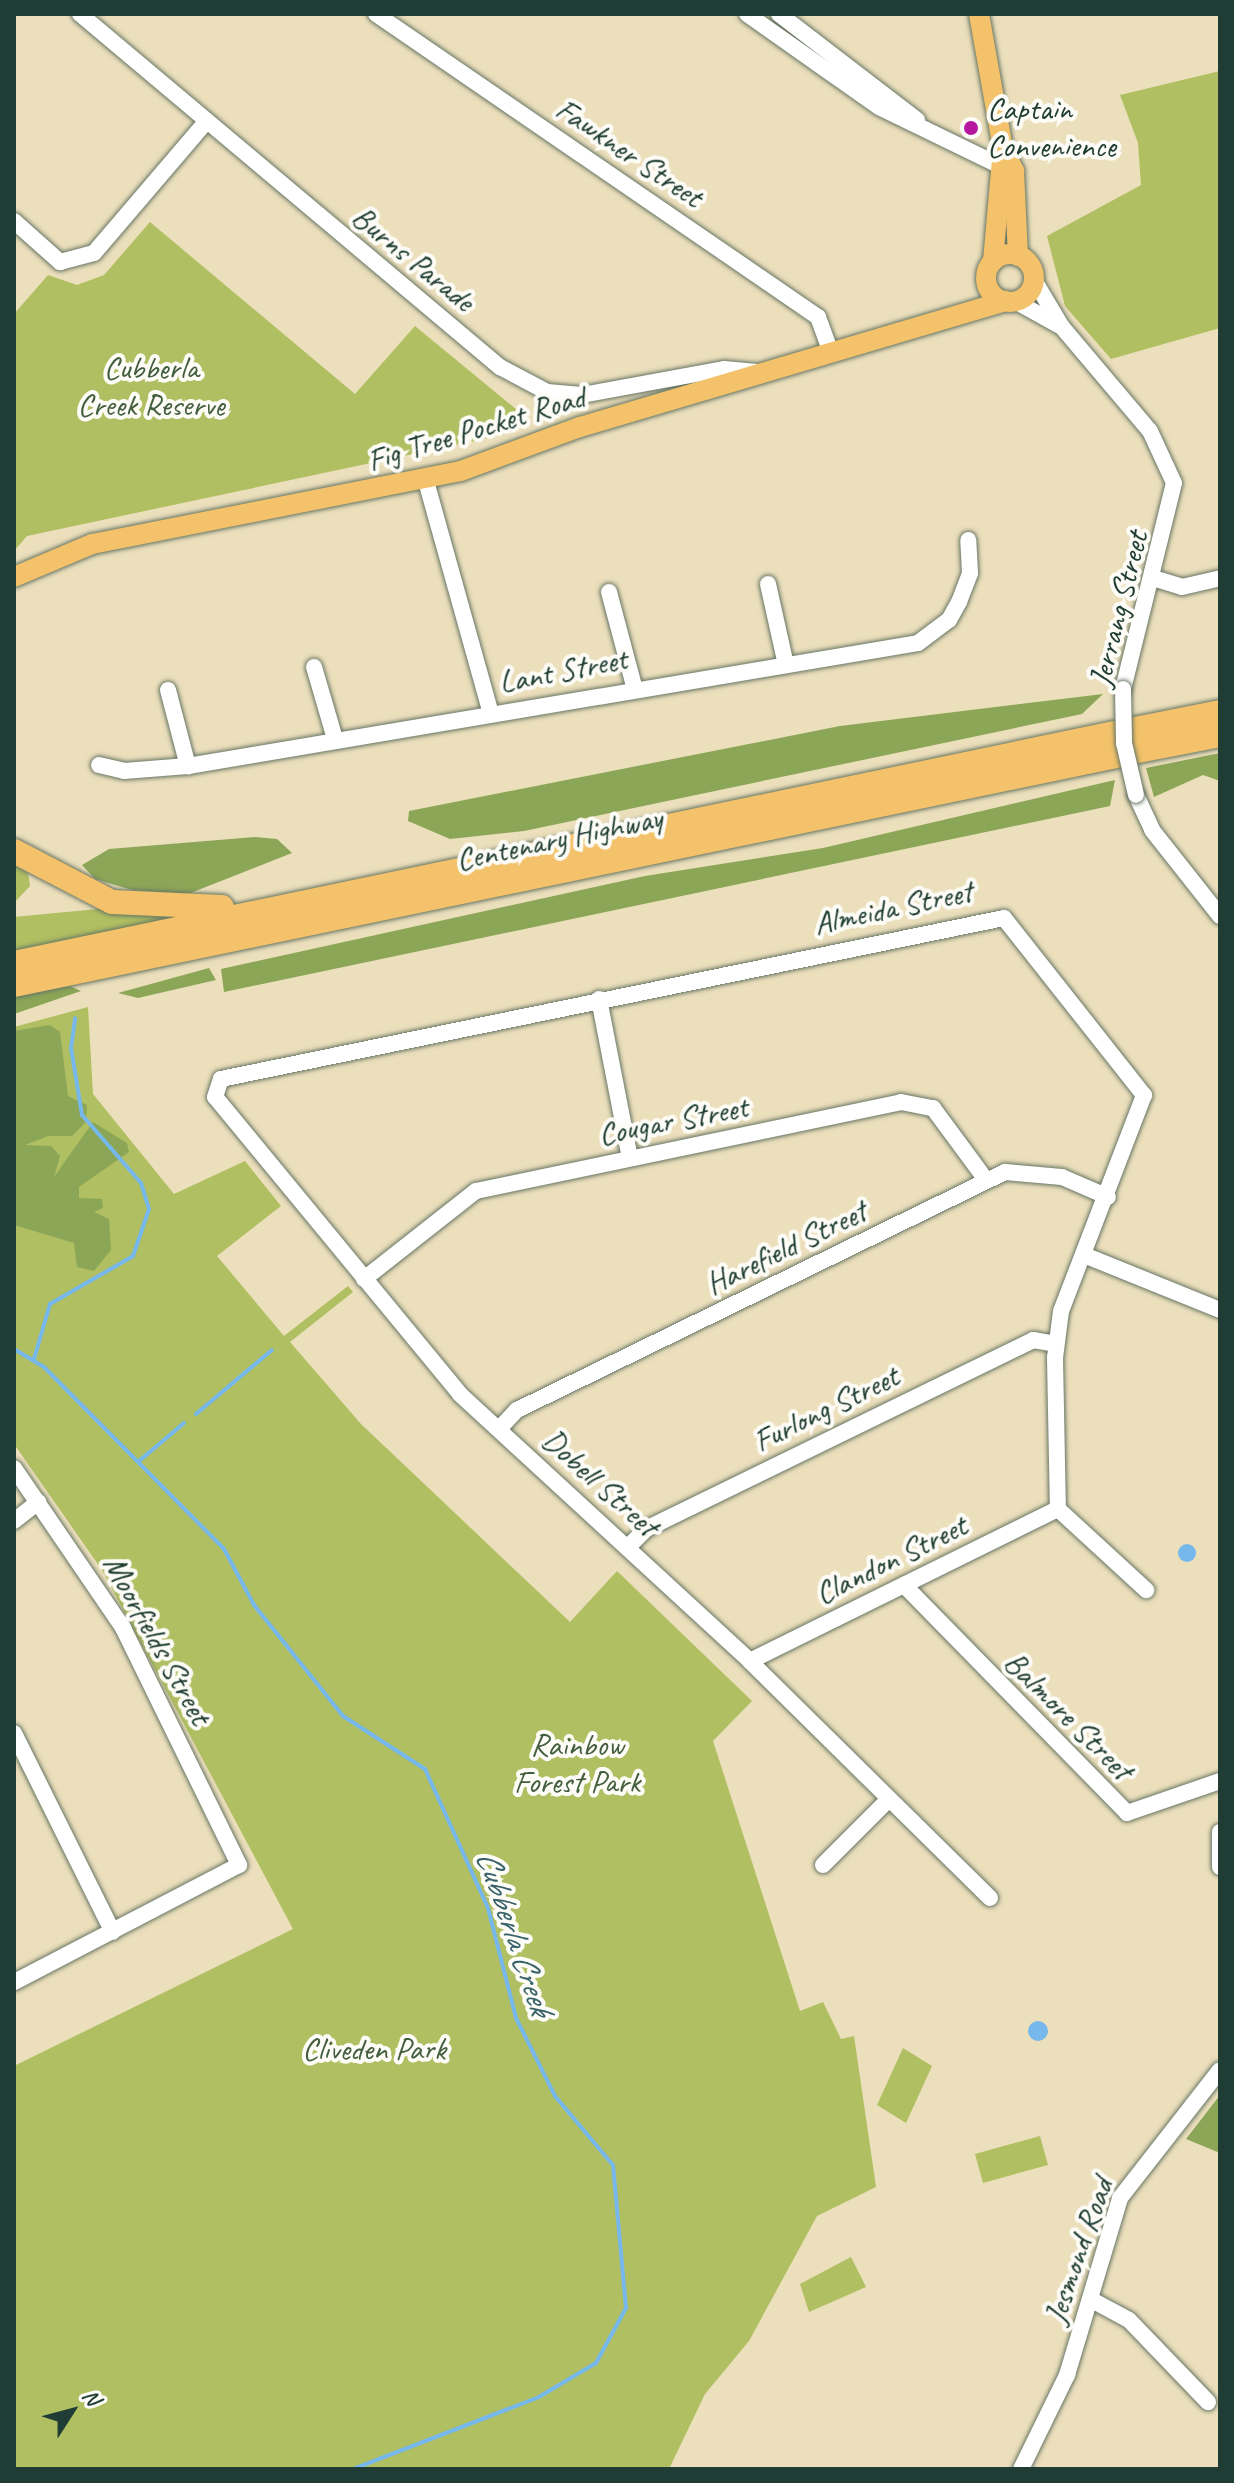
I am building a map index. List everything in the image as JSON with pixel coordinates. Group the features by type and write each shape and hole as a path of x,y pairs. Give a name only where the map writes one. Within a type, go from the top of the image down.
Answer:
{"highway":[{"name":"Centenary Highway","path":"14,985 1126,742 1220,712"},
{"name":"Centenary Highway","path":"14,963 347,893 1126,742 1220,735"},
{"path":"14,851 112,902 212,908 347,893"}],"main road":[{"path":"979,14 1003,149 1018,256 1034,280 1010,301 989,289 1006,171"},
{"path":"952,315 990,268 1018,256"},
{"name":"Fig Tree Pocket Road","path":"14,577 92,544 426,481 952,315 1010,301"}],"street":[{"name":"Burns Parade","path":"80,14 204,124 500,367 547,392 582,395 724,369 769,373"},
{"name":"Fawkner Street","path":"376,14 818,317 831,353"},
{"path":"747,14 879,107 923,125 1006,171"},
{"path":"779,14 893,94 923,125"},
{"path":"14,221 60,262 94,253 204,124"},
{"name":"Jerrang Street","path":"1034,280 1062,327 1171,466 1174,500 1123,689 1124,743 1136,795 1152,830 1220,916"},
{"name":"Jerrang Street","path":"1010,301 1062,327"},
{"path":"426,481 491,714"},
{"name":"Lant Street","path":"99,765 124,771 188,766 634,686 918,643 949,620 970,573 968,540"},
{"path":"1153,578 1182,587 1220,578"},
{"path":"768,584 786,665"},
{"path":"609,592 634,686"},
{"path":"314,667 335,739"},
{"path":"168,690 188,766"},
{"name":"Almeida Street","path":"221,1079 1004,918 1144,1095 1084,1255 1056,1344 1058,1509"},
{"path":"599,999 630,1158"},
{"name":"Dobell Street","path":"221,1079 215,1097 460,1394 629,1546 750,1661 990,1898"},
{"name":"Cougar Street","path":"364,1279 476,1191 907,1102 933,1108 986,1180"},
{"name":"Harefield Street","path":"499,1429 517,1410 986,1180 1029,1170 1108,1197"},
{"path":"1084,1255 1220,1310"},
{"name":"Furlong Street","path":"629,1546 657,1523 1033,1340 1056,1344"},
{"name":"Moorfields Street","path":"14,1468 123,1628 237,1848 239,1865 229,1875 113,1932"},
{"path":"14,1521 38,1502"},
{"path":"1058,1509 1146,1590"},
{"name":"Clandon Street","path":"750,1661 1058,1509"},
{"name":"Balmore Street","path":"904,1585 1127,1813 1220,1781"},
{"path":"14,1733 113,1932 14,1982"},
{"path":"823,1865 889,1799"},
{"path":"1220,1832 1220,1867"},
{"name":"Jesmond Road","path":"1021,2469 1064,2383 1120,2198 1220,2070"},
{"path":"1090,2299 1129,2320 1208,2402"}],"green space":[{"path":"1220,71 1220,328 1111,359 1065,306 1047,236 1141,185 1138,143 1120,95"},
{"name":"Cubberla Creek Reserve","path":"150,222 355,394 415,326 517,410 498,436 27,536 14,551 14,314 48,275 77,285 104,275"},
{"path":"1103,694 1082,714 524,831 450,839 408,821 409,811 840,726"},
{"path":"1220,753 1220,781 1203,775 1154,797 1146,768"},
{"path":"1115,780 1110,806 224,992 221,969 645,876 823,848"},
{"path":"255,837 277,839 292,853 188,894 132,890 95,879 82,865 109,849"},
{"path":"14,865 28,873 30,886 14,903"},
{"path":"108,908 165,914 167,921 14,954 14,917"},
{"path":"209,968 216,980 138,998 118,993"},
{"path":"70,986 81,991 14,1014 14,996"},
{"path":"88,1007 93,1094 174,1194 245,1161 281,1206 217,1256 284,1336 348,1286 353,1292 290,1342 361,1424 570,1622 617,1571 752,1701 713,1741 800,2011 823,2002 841,2039 854,2036 876,2187 817,2216 749,2341 705,2394 669,2469 14,2469 14,2066 293,1929 102,1570 14,1444 14,1027"},
{"path":"50,1025 60,1032 68,1096 87,1105 86,1122 72,1136 48,1136 25,1145 51,1146 60,1156 54,1177 93,1122 127,1143 129,1152 79,1187 79,1198 102,1199 103,1208 94,1212 109,1219 111,1250 94,1271 77,1267 74,1243 14,1225 14,1031"},
{"path":"903,2048 932,2066 906,2123 877,2105"},
{"path":"1220,2095 1220,2153 1186,2139"},
{"path":"1040,2136 1048,2165 983,2183 975,2154"},
{"path":"851,2257 866,2287 809,2312 800,2284"}],"water":[{"path":"1187,1544 1196,1553 1187,1562 1178,1553"},
{"path":"1034,2021 1042,2021 1048,2031 1042,2041 1034,2041 1028,2035 1028,2027"}],"waterway":[{"path":"34,1359 50,1304 133,1256 149,1209 141,1183 82,1115 71,1048 75,1018"},
{"name":"Cubberla Creek","path":"14,1349 44,1367 224,1549 254,1605 343,1716 425,1769 488,1908 516,2018 555,2096 613,2165 626,2308 596,2363 539,2397 353,2469"},
{"path":"196,1414 272,1350"},
{"path":"139,1461 184,1423"}],"place":[{"name":"Captain Convenience","path":"971,128"}],"park label":[{"name":"Rainbow Forest Park","path":"577,1764"},
{"name":"Cliveden Park","path":"374,2049"}]}
